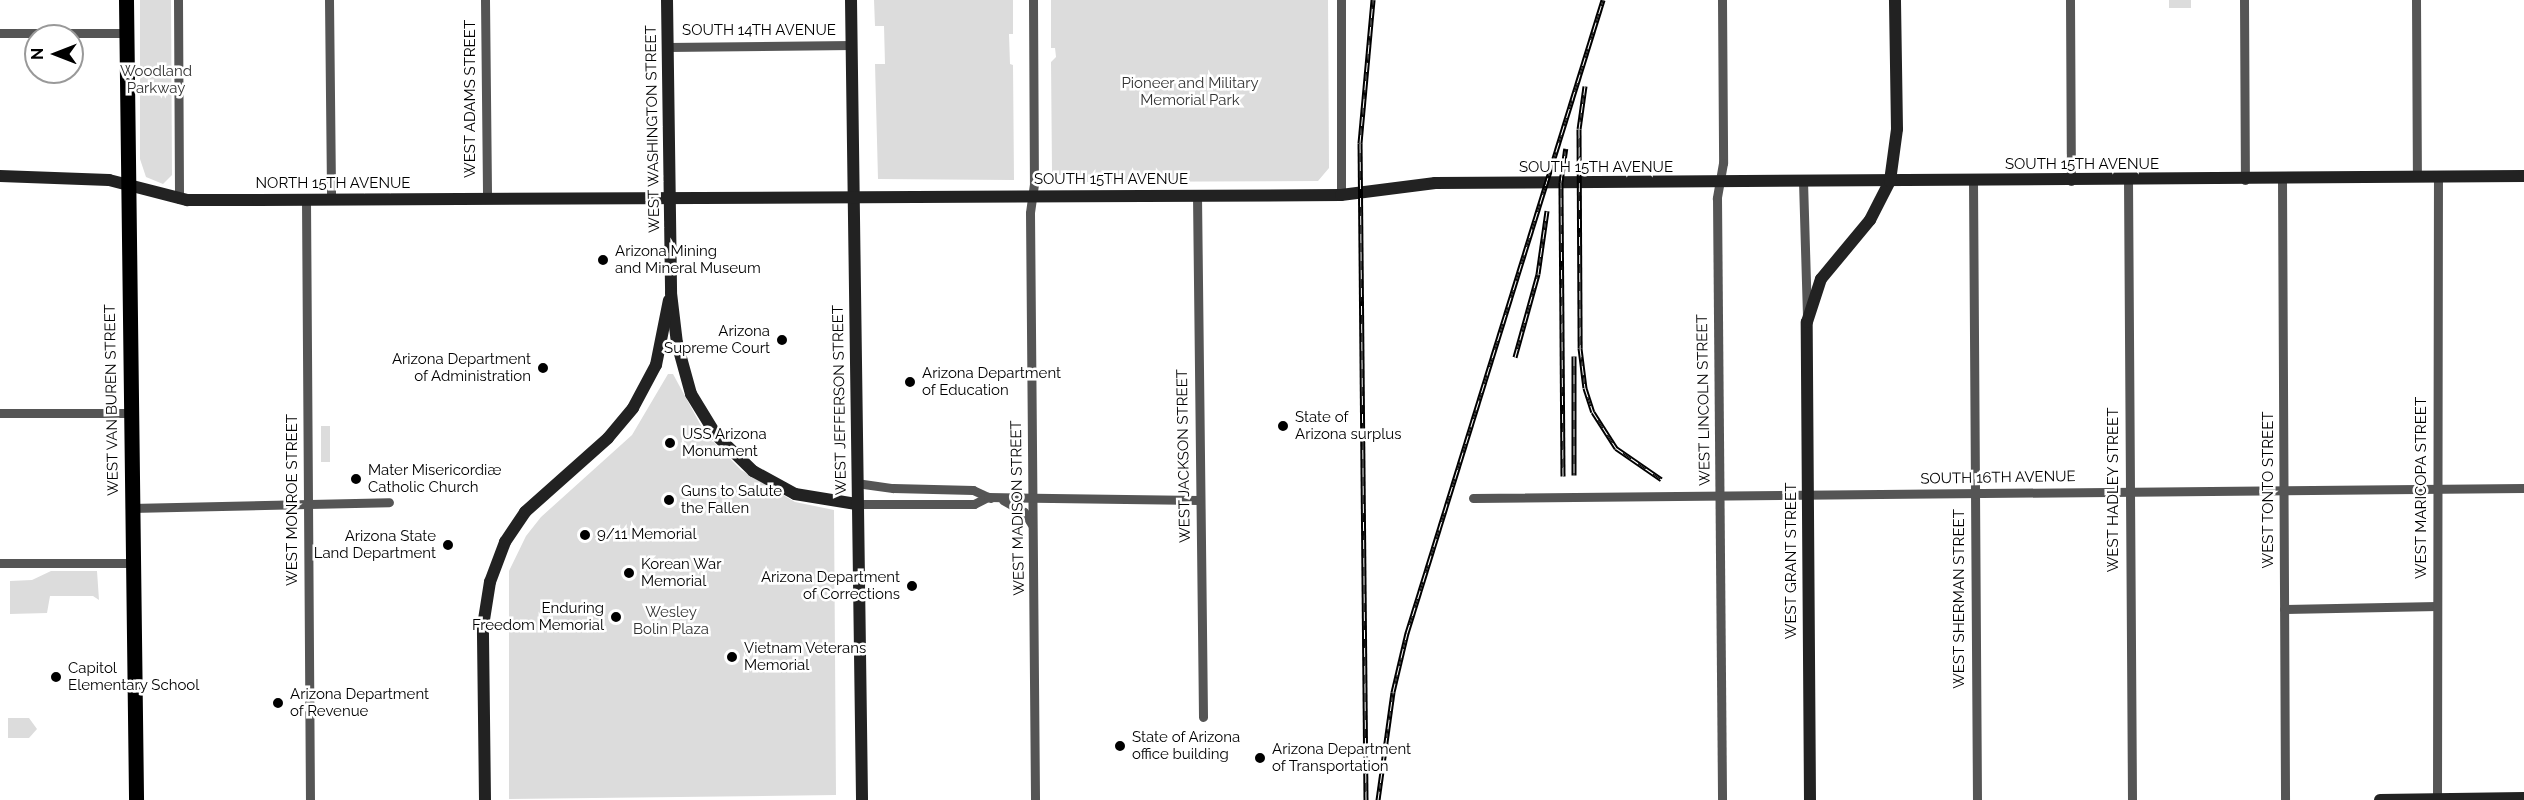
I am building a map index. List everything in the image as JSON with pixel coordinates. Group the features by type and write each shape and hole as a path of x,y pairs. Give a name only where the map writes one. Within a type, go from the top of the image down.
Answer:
{"main road":[{"name":"WEST VAN BUREN STREET","path":"126,0 136,800"},
{"name":"WEST WASHINGTON STREET","path":"667,0 671,293 684,372 691,394 716,435 753,471 786,490 815,500 856,504"},
{"name":"WEST JEFFERSON STREET","path":"851,0 856,504 862,800"},
{"name":"WEST GRANT STREET","path":"1810,800 1807,322 1821,279 1870,220 1890,181 1897,129 1895,0"},
{"name":"NORTH 15TH AVENUE","path":"0,176 109,180 178,199 669,199"},
{"name":"SOUTH 15TH AVENUE","path":"669,199 853,196 1341,195 1435,183 2282,180 2524,176"},
{"name":"WEST WASHINGTON STREET","path":"485,800 483,626 490,582 505,542 520,519 614,433 633,408 656,365 671,293"},
{"path":"2379,800 2524,798"}],"street":[{"path":"178,0 178,199"},
{"path":"330,0 331,200"},
{"name":"WEST ADAMS STREET","path":"485,0 487,198"},
{"name":"WEST MADISON STREET","path":"1033,0 1032,525 1035,800"},
{"path":"1341,0 1341,195"},
{"name":"WEST LINCOLN STREET","path":"1722,0 1723,163 1719,183 1722,800"},
{"path":"2070,0 2072,181"},
{"path":"2244,0 2246,180"},
{"path":"2416,0 2417,177"},
{"path":"0,33 126,33"},
{"name":"SOUTH 14TH AVENUE","path":"667,47 852,45"},
{"name":"WEST MARICOPA STREET","path":"2437,799 2438,177"},
{"name":"WEST HADLEY STREET","path":"2128,180 2128,491 2132,800"},
{"name":"WEST TONTO STREET","path":"2282,180 2285,800"},
{"name":"WEST SHERMAN STREET","path":"1972,181 1977,800"},
{"name":"WEST GRANT STREET","path":"1803,182 1807,322"},
{"name":"WEST JACKSON STREET","path":"1197,195 1203,717"},
{"name":"WEST MONROE STREET","path":"306,200 310,800"},
{"path":"0,413 130,413"},
{"path":"856,483 893,488 973,490 1015,505 1032,525"},
{"name":"SOUTH 16TH AVENUE","path":"1473,498 2524,488"},
{"path":"856,504 974,504 988,497 1199,500"},
{"path":"131,508 308,506 388,502"},
{"path":"0,563 132,562"},
{"path":"2284,609 2437,606"}],"green space":[{"name":"Woodland Parkway","path":"140,0 171,0 172,175 163,184 146,177 140,159"},
{"path":"874,0 1013,0 1013,34 1009,34 1010,64 1013,65 1014,180 878,179 875,64 885,64 884,26 875,26"},
{"name":"Pioneer and Military Memorial Park","path":"1051,0 1328,0 1329,168 1318,181 1079,182 1052,172 1051,62 1056,57 1055,48 1051,48"},
{"path":"2169,0 2191,0 2191,8 2169,8"},
{"name":"Wesley Bolin Plaza","path":"668,374 673,374 705,433 741,470 795,502 834,510 836,795 509,799 509,571 526,536 541,517 632,435"},
{"path":"321,426 330,426 330,462 321,462"},
{"path":"51,571 97,571 99,600 93,596 50,596 47,613 10,614 10,581 32,580"},
{"path":"8,718 29,718 37,729 29,738 8,738"}],"railway":[{"path":"1366,800 1360,143 1373,0"},
{"path":"1378,800 1393,692 1407,633 1603,0"},
{"path":"1585,86 1579,129 1580,348 1585,388 1593,412 1616,448 1661,479"},
{"path":"1563,476 1561,182 1566,148"},
{"path":"1515,357 1538,274 1547,211"},
{"path":"1574,356 1574,475"}],"place":[{"name":"Arizona Mining and Mineral Museum","path":"603,260"},
{"name":"Arizona Supreme Court","path":"782,340"},
{"name":"Arizona Department of Administration","path":"543,368"},
{"name":"Arizona Department of Education","path":"910,382"},
{"name":"State of Arizona surplus","path":"1283,426"},
{"name":"USS Arizona Monument","path":"670,443"},
{"name":"Mater Misericordiæ Catholic Church","path":"356,479"},
{"name":"Guns to Salute the Fallen","path":"669,500"},
{"name":"9/11 Memorial","path":"585,535"},
{"name":"Arizona State Land Department","path":"448,545"},
{"name":"Korean War Memorial","path":"629,573"},
{"name":"Arizona Department of Corrections","path":"912,586"},
{"name":"Enduring Freedom Memorial","path":"616,617"},
{"name":"Vietnam Veterans Memorial","path":"732,657"},
{"name":"Capitol Elementary School","path":"56,677"},
{"name":"Arizona Department of Revenue","path":"278,703"},
{"name":"State of Arizona office building","path":"1120,746"},
{"name":"Arizona Department of Transportation","path":"1260,758"}]}
